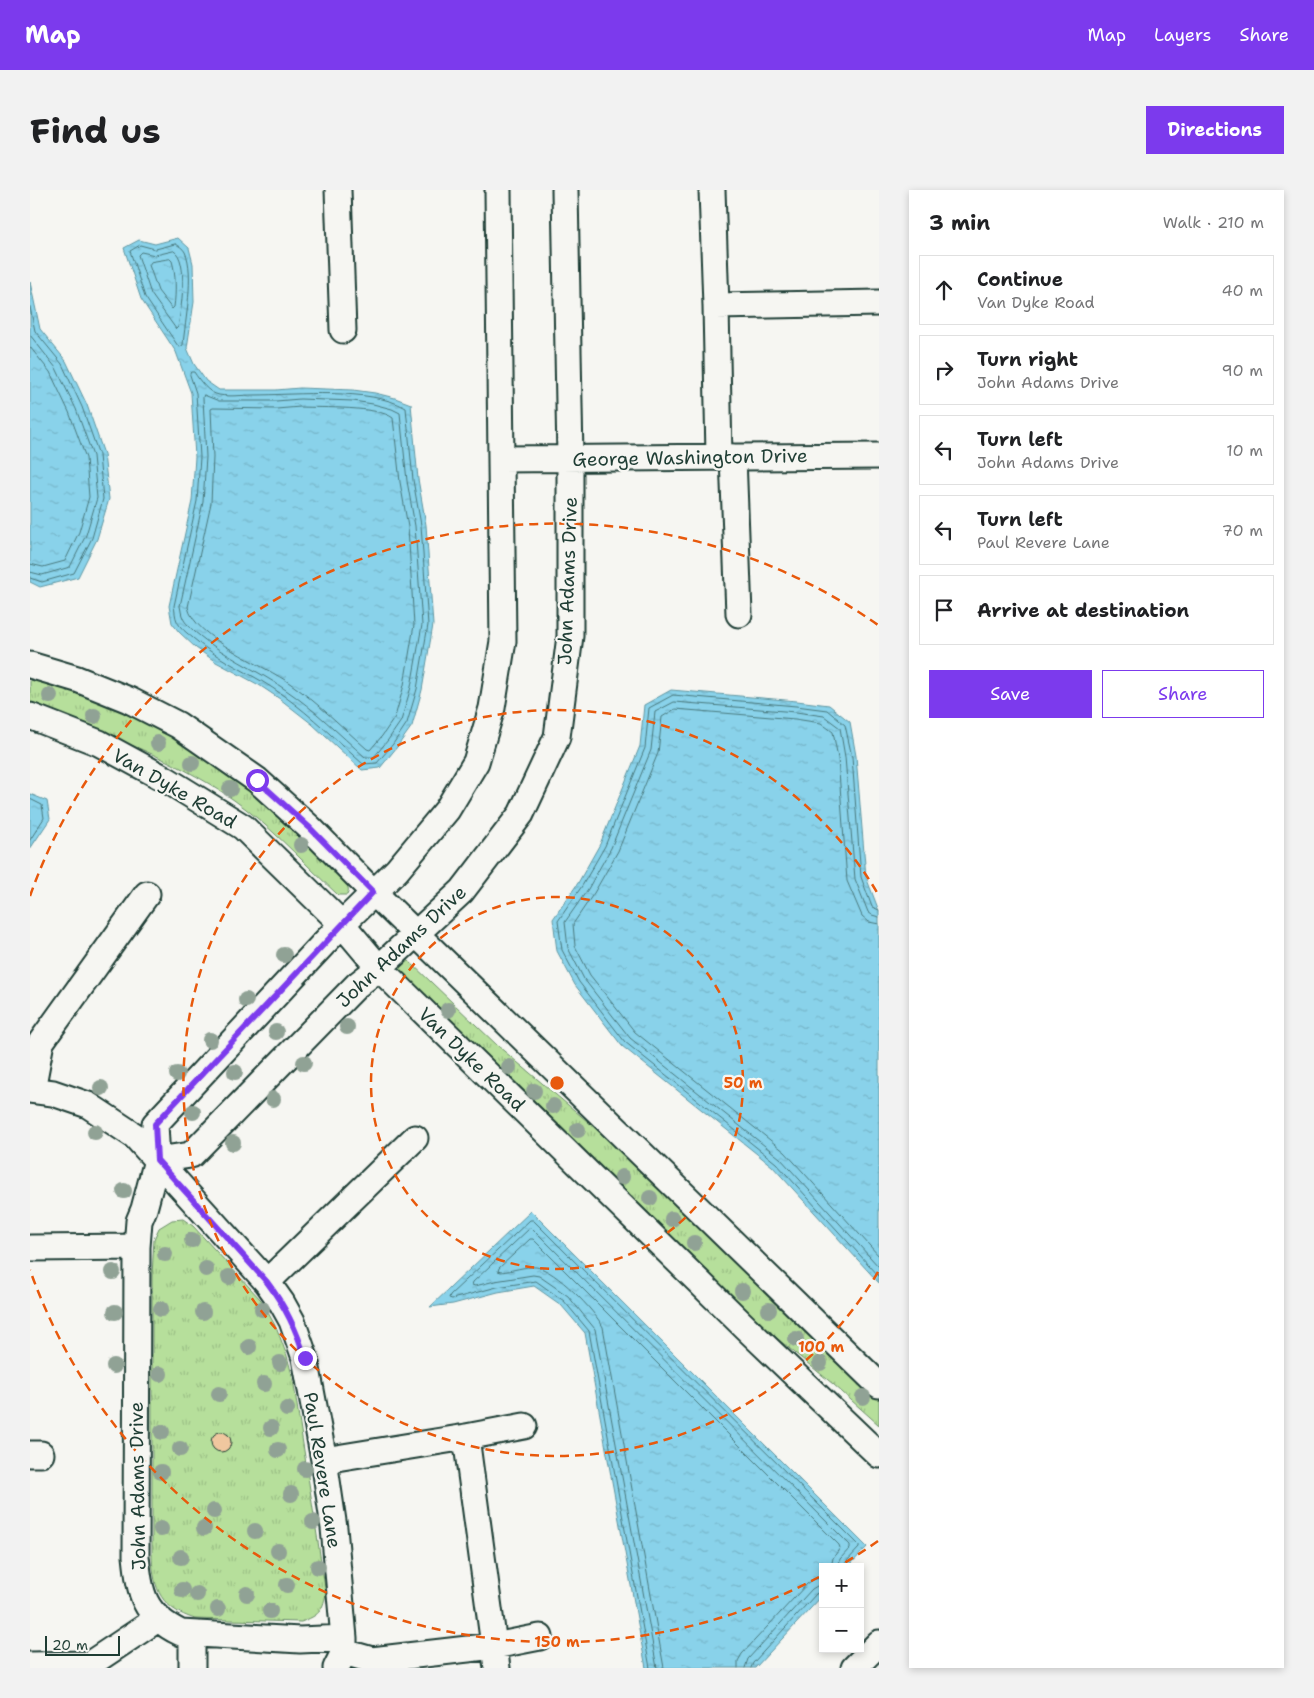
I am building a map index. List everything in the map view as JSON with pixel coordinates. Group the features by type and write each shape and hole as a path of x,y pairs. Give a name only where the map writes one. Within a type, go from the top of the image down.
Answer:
{"street":[{"path":"338,190 343,330"},
{"name":"John Adams Drive","path":"498,190 503,640 492,708 476,762 447,810 397,870 342,924 155,1124 157,1160 144,1210 138,1221 136,1556 139,1583 150,1610 170,1627 181,1632 300,1640 344,1657 372,1660 495,1657 540,1637"},
{"name":"John Adams Drive","path":"157,1160 191,1155 358,985 462,891 522,814 557,737 570,636 570,458 565,190"},
{"path":"712,190 716,306 738,614"},
{"path":"716,306 879,303"},
{"name":"George Washington Drive","path":"501,459 879,456"},
{"path":"30,665 77,679 129,700 178,725 257,780 310,828 373,892 879,1385"},
{"name":"Van Dyke Road","path":"30,716 99,744 166,780 243,827 342,924 379,968 745,1327 879,1455"},
{"path":"31,1090 41,1042 147,894"},
{"name":"Paul Revere Lane","path":"31,1090 53,1093 88,1105 136,1136 267,1282 286,1309 302,1346 324,1460 334,1528 344,1657"},
{"path":"267,1282 415,1138"},
{"path":"30,1248 137,1247"},
{"path":"324,1460 524,1426"},
{"path":"466,1437 495,1657"},
{"path":"30,1664 90,1664 159,1618"},
{"path":"192,1634 192,1668"},
{"path":"854,1668 879,1642"}],"green space":[{"path":"30,673 133,715 209,758 255,795 332,863 347,883 347,895 338,895 258,819 222,792 196,776 142,750 30,706"},
{"path":"404,960 409,961 498,1046 638,1164 879,1400 879,1425 833,1384 746,1313 401,973 399,964"},
{"path":"183,1219 193,1226 261,1300 277,1329 287,1356 293,1379 326,1594 319,1612 301,1622 195,1619 183,1615 167,1604 158,1589 155,1579 152,1557 152,1276 154,1239 159,1228 172,1220"}],"water":[{"path":"178,238 189,248 193,264 194,302 187,348 194,364 206,381 219,390 300,388 353,390 375,393 411,404 418,479 426,525 433,625 422,690 412,726 380,768 362,770 312,724 280,699 259,685 216,662 196,648 172,623 169,606 192,501 195,457 191,393 176,352 141,299 124,248 139,240 155,244"},
{"path":"30,282 40,329 66,361 87,405 104,454 109,499 97,539 78,577 40,587 30,582"},
{"path":"671,690 829,705 850,722 856,756 866,877 879,911 879,1283 772,1166 622,1046 575,985 557,951 553,919 578,883 600,844 640,746 644,705"},
{"path":"30,794 47,801 50,819 30,849"},
{"path":"531,1211 867,1547 852,1563 819,1563 819,1599 755,1668 646,1668 585,1333 561,1305 534,1286 498,1292 453,1304 430,1307"}],"building":[{"path":"217,1432 225,1432 231,1438 231,1446 225,1452 217,1452 211,1446 211,1438"}],"route":[{"path":"257,780 310,828 373,892 155,1124 157,1160 267,1282 292,1321 305,1358"}]}
